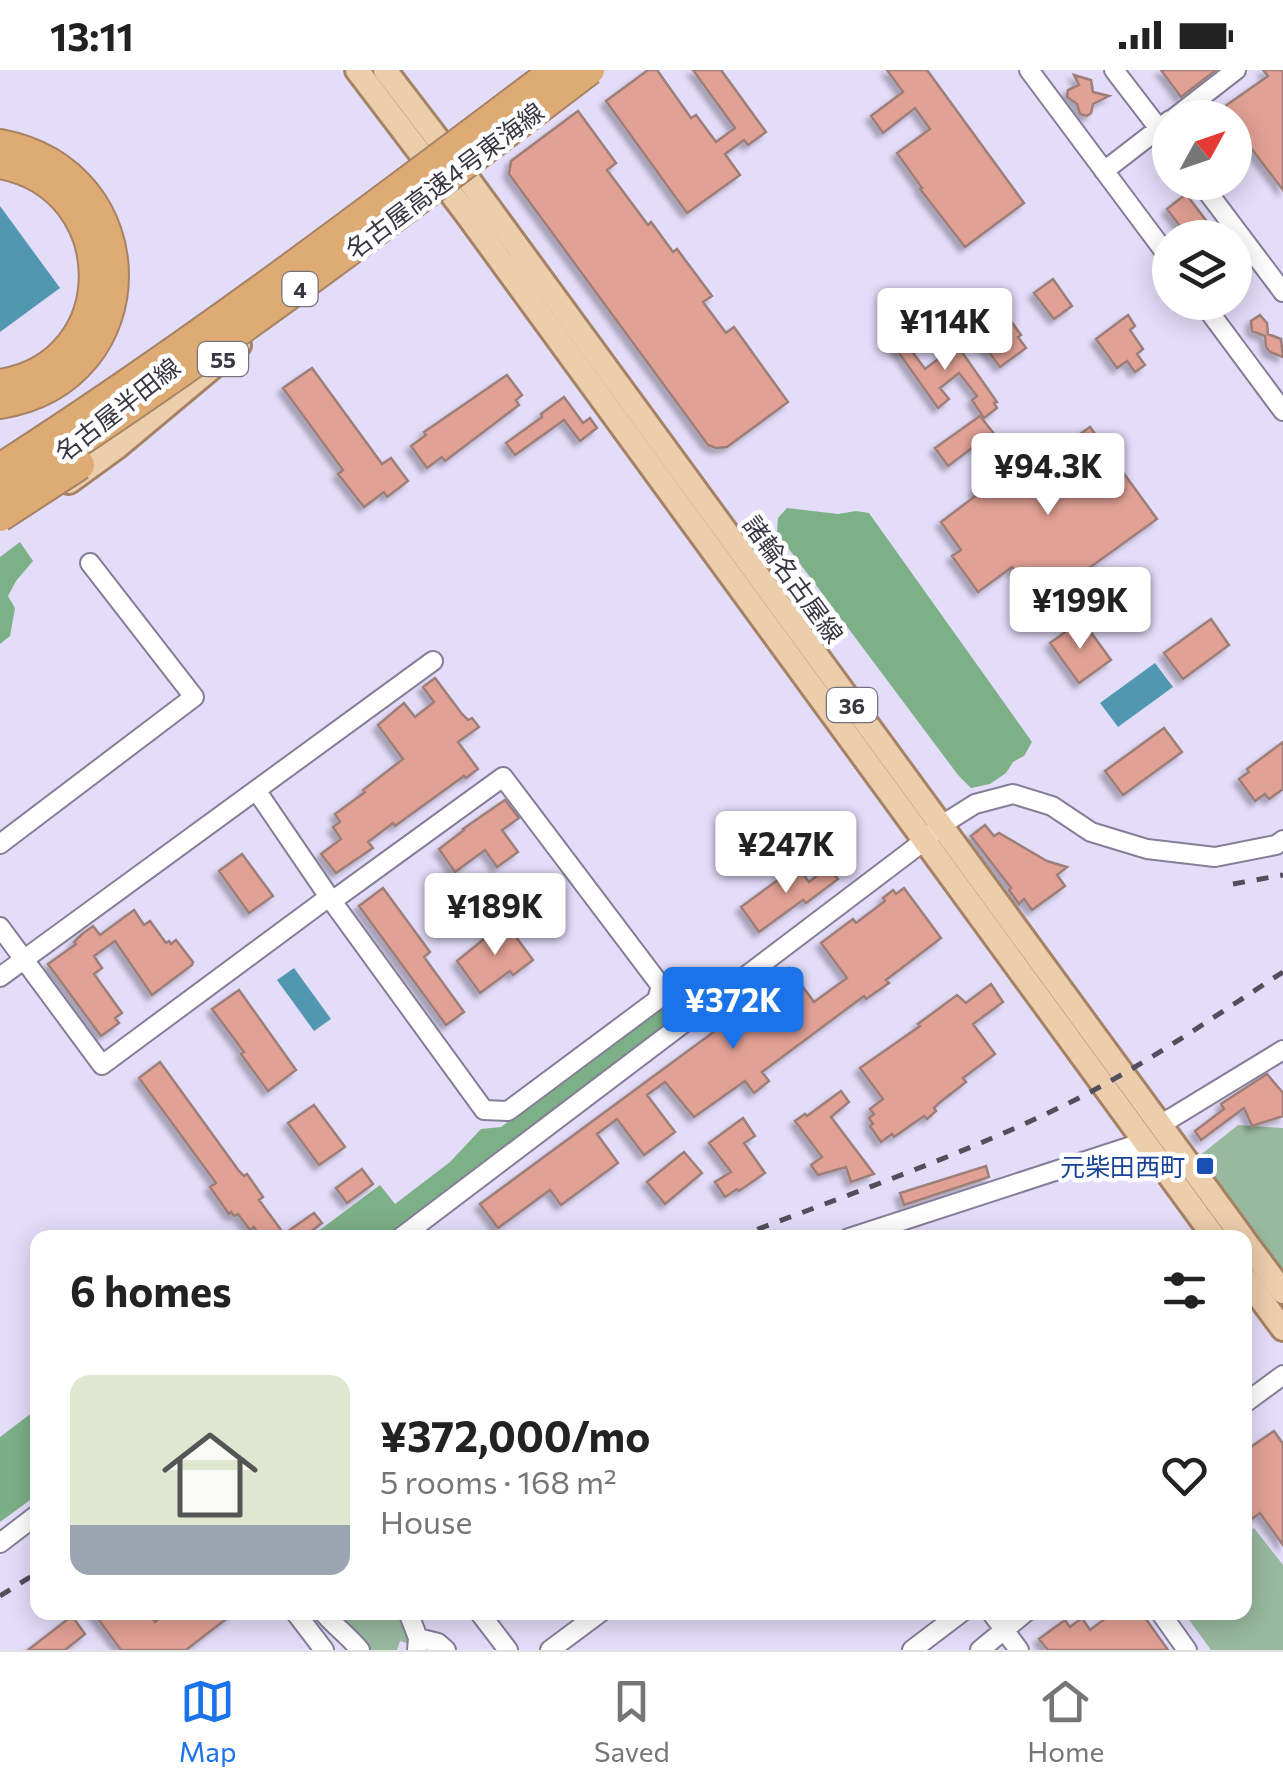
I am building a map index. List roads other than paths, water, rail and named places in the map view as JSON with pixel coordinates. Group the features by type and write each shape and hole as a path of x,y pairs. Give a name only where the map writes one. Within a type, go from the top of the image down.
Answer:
{"highway":[{"name":"名古屋高速4号東海線","path":"0,468 155,366 555,70"},
{"name":"名古屋高速4号東海線","path":"0,494 167,384 459,174 590,70"},
{"path":"0,144 38,155 82,188 106,229 114,274 105,322 78,365 50,387 0,404"},
{"path":"0,164 42,178 74,209 88,236 95,281 88,312 63,352 38,371 0,384"},
{"path":"0,517 221,368 459,174"},
{"path":"0,452 274,280"}],"main road":[{"path":"357,70 434,153"},
{"path":"385,70 434,153"},
{"name":"名古屋半田線","path":"0,483 544,70"},
{"name":"名古屋半田線","path":"0,532 117,447 246,339 599,70"},
{"name":"諸輪名古屋線","path":"434,153 459,174 1152,1134 1236,1230"},
{"name":"諸輪名古屋線","path":"1152,1134 1210,1230"},
{"name":"諸輪名古屋線","path":"1252,1250 1283,1292"},
{"path":"1252,1287 1283,1329"}],"street":[{"path":"1029,70 1152,236"},
{"path":"1114,70 1152,110"},
{"path":"1200,100 1236,70"},
{"path":"1104,171 1152,138"},
{"path":"1214,200 1283,292"},
{"path":"1215,320 1283,411"},
{"path":"0,844 194,697 90,563"},
{"path":"0,977 433,661"},
{"path":"0,928 102,1065 331,899 503,777 660,986 657,1000 508,1110 484,1110 331,899 256,790"},
{"path":"411,1230 976,804 1013,794 1052,806 1091,832 1147,849 1215,856 1283,840"},
{"path":"872,1230 1152,1134 1283,1050"},
{"path":"1252,1399 1283,1375"},
{"path":"0,1543 30,1520"},
{"path":"300,1620 324,1650"},
{"path":"331,1620 360,1650"},
{"path":"485,1620 508,1650"},
{"path":"550,1650 589,1620"},
{"path":"912,1650 951,1620"},
{"path":"997,1620 1019,1650"},
{"path":"980,1650 1016,1620"},
{"path":"1166,1620 1187,1650"},
{"path":"417,1644 438,1643 446,1650"}],"water":[{"path":"0,206 60,288 0,332"},
{"path":"1155,663 1173,687 1118,727 1100,703"},
{"path":"294,968 331,1019 314,1031 277,980"}],"railway":[{"path":"1233,884 1283,875"},
{"path":"756,1230 950,1156 1075,1100 1155,1055 1283,972"},
{"path":"0,1596 30,1577"}],"place":[{"name":"元柴田西町","path":"1205,1166"}]}
